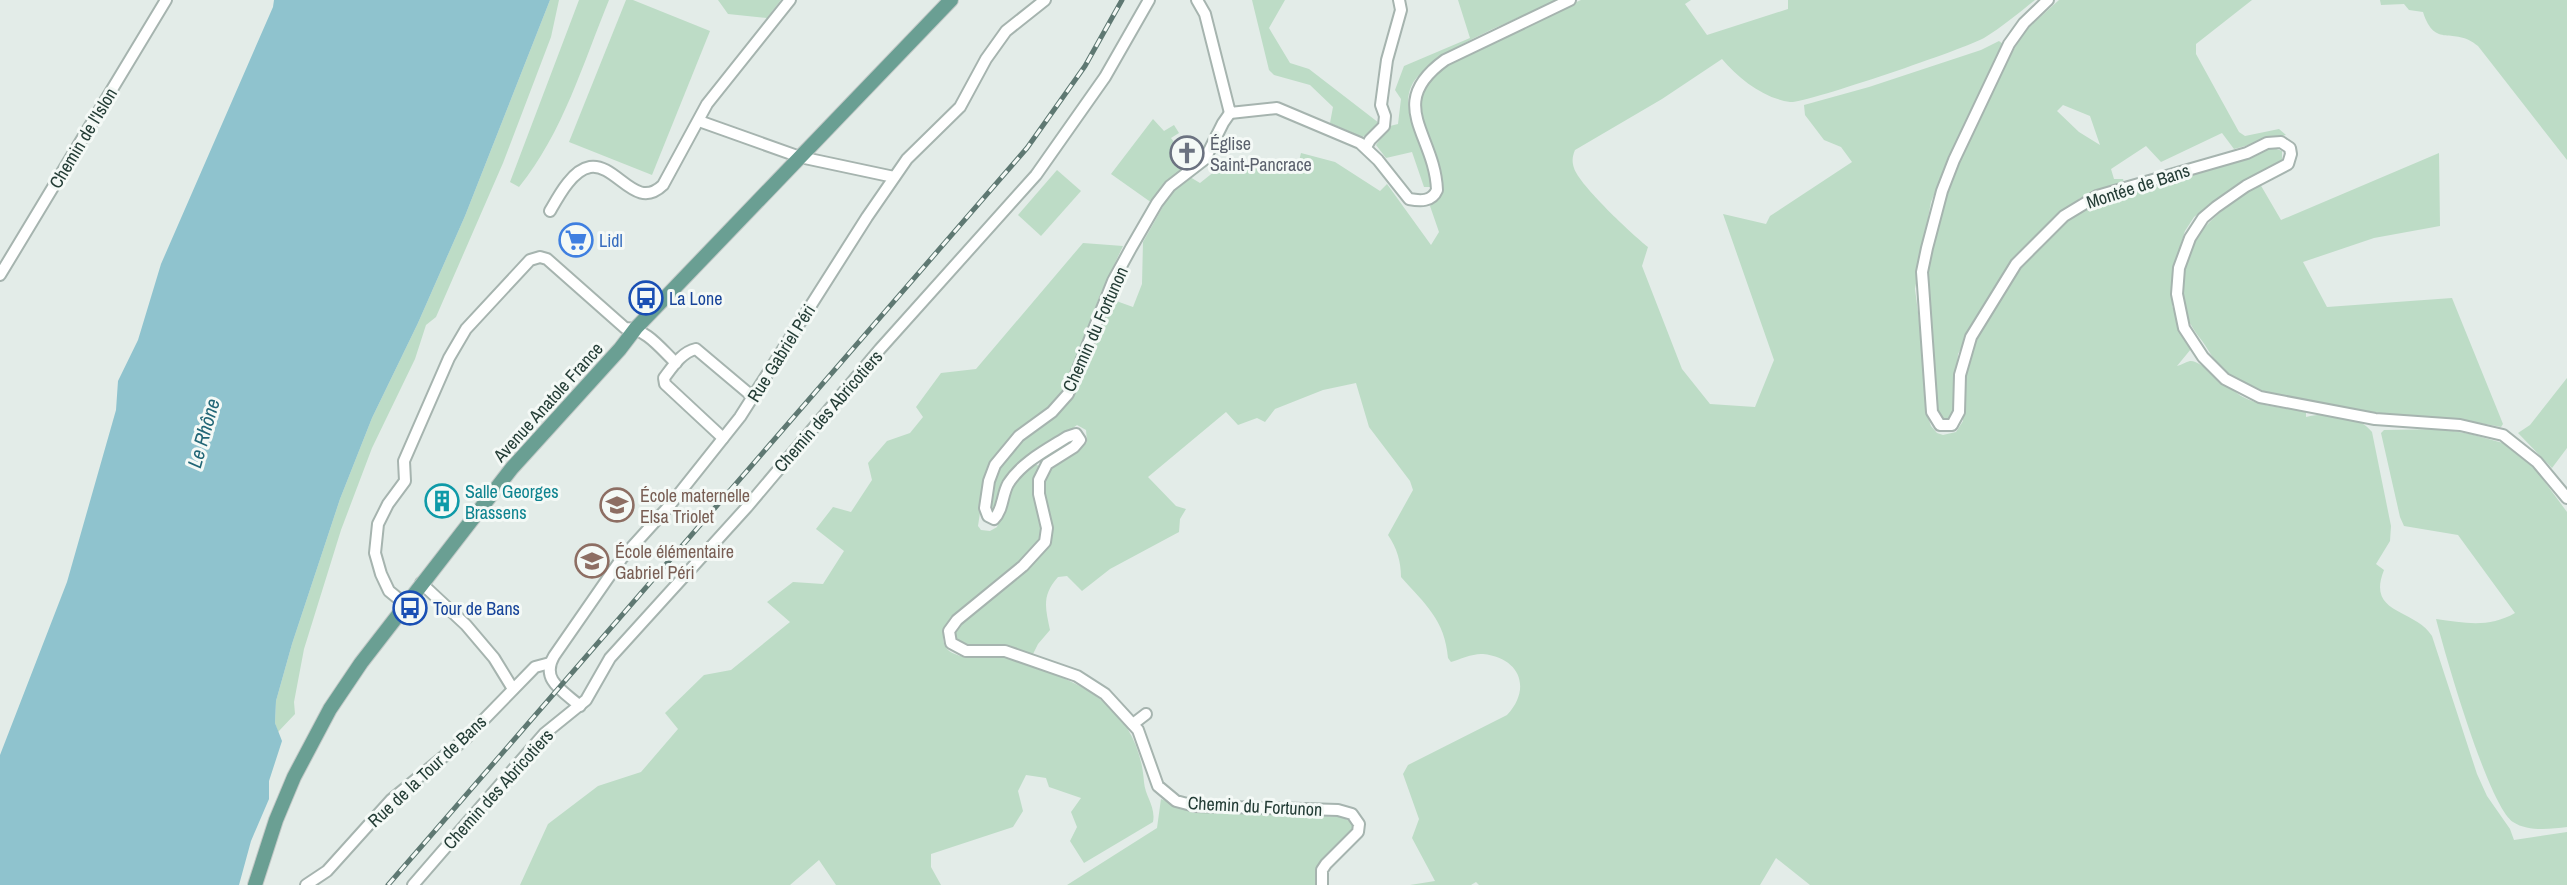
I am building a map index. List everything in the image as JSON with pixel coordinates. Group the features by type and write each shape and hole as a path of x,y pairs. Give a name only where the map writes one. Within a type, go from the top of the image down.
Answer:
{"main road":[{"name":"Avenue Anatole France","path":"255,885 276,820 303,758 346,685 421,583 512,468 620,349 636,328 951,0"}],"street":[{"name":"Chemin de l'Islon","path":"0,275 166,0"},
{"path":"550,211 575,176 589,167 603,168 642,193 657,191 663,185 707,104 790,0"},
{"name":"Rue Gabriel Péri","path":"550,663 622,558 670,505 753,397 894,177 913,152 960,107 986,59 1006,32 1045,0"},
{"name":"Chemin des Abricotiers","path":"413,885 544,734 580,706 589,695 610,658 747,507 873,357 1036,175 1105,77 1149,0"},
{"path":"1197,0 1205,14 1230,113 1276,108 1333,130 1366,147 1409,199 1421,201 1430,199 1437,190 1436,174 1415,116 1414,98 1420,82 1445,60 1570,0"},
{"path":"1366,147 1384,126 1386,120 1382,109 1382,96 1387,60 1401,10 1399,0"},
{"name":"Montée de Bans","path":"2048,0 2024,23 2009,44 1954,160 1942,191 1922,272 1930,398 1936,421 1940,425 1947,426 1957,420 1960,375 1971,338 2016,264 2064,216 2084,202 2106,193 2247,153 2273,142 2281,142 2290,148 2292,154 2288,164 2246,186 2216,207 2203,218 2190,238 2177,280 2178,308 2184,328 2203,357 2225,379 2249,393 2275,400 2375,419 2468,426 2504,435 2537,462 2567,498"},
{"name":"Chemin du Fortunon","path":"1230,113 1204,159 1170,186 1147,221 1113,280 1068,394 1052,412 1019,436 995,465 989,481 985,508 988,516 994,519 999,514 1004,492 1020,470 1067,437 1076,434 1080,440 1074,447 1047,464 1039,480 1039,494 1047,528 1045,542 1023,566 963,614 950,631 951,643 961,650 1005,651 1077,676 1105,694 1138,730 1158,786 1176,801 1195,806 1338,810 1355,816 1359,824 1358,832 1326,864 1322,870 1322,885"},
{"path":"699,121 800,157 894,177"},
{"path":"405,604 389,591 381,574 375,553 378,524 388,504 405,482 404,461 449,358 466,329 530,260 540,257 547,259 625,327 636,328 676,363"},
{"path":"723,438 665,384 664,378 689,351 696,349 753,397"},
{"path":"421,583 466,625 494,658 513,689"},
{"path":"550,663 550,677 580,706"},
{"name":"Rue de la Tour de Bans","path":"306,885 327,871 392,800 465,739 535,667 550,663"},
{"path":"1133,724 1146,714"}],"green space":[{"path":"550,0 559,0 551,37 503,163 436,317 426,325 415,359 372,448 341,530 304,649 294,702 295,714 278,732 275,723 276,701 292,644 340,499 372,418 418,323 465,216"},
{"path":"579,0 609,0 560,121 548,144 519,187 510,182"},
{"path":"626,0 633,0 710,31 652,175 569,142"},
{"path":"718,0 781,0 767,18 728,14"},
{"path":"1252,0 1285,0 1269,28 1290,63 1309,69 1379,123 1377,130 1362,137 1330,123 1333,107 1310,85 1274,75 1269,70"},
{"path":"1458,0 1560,0 1455,48 1420,74 1411,87 1408,99 1411,117 1431,168 1430,187 1424,187 1412,152 1386,158 1376,145 1390,126 1398,124 1401,99 1395,90 1404,66 1470,38"},
{"path":"1581,0 1691,0 1685,4 1707,35 1788,9 1788,0 2035,0 1984,38 1971,44 1802,100 1790,102 1761,92 1736,74 1722,59 1662,99 1575,150 1573,164 1578,176 1607,209 1648,247 1642,266 1682,369 1710,404 1755,407 1774,360 1723,214 1766,224 1770,216 1852,162 1841,147 1824,140 1805,115 1804,105 1869,87 1981,50 1999,41 2003,44 1957,139 1931,202 1915,289 1924,359 1927,414 1931,426 1937,433 1943,435 1956,432 1963,421 1962,379 1978,331 2019,269 2068,219 2086,206 2117,194 2248,157 2271,147 2282,151 2282,161 2230,191 2194,217 2185,231 2177,256 2172,306 2191,349 2177,366 2190,361 2195,362 2250,400 2274,407 2306,411 2306,417 2323,414 2351,418 2372,432 2391,526 2390,541 2376,564 2384,570 2380,585 2381,595 2394,609 2424,627 2432,636 2477,774 2487,796 2510,829 2514,840 2567,832 2567,885 1810,885 1776,858 1760,885 1479,885 1476,882 1471,885 1410,885 1435,881 1412,838 1419,819 1403,774 1408,765 1507,715 1515,705 1520,685 1513,668 1506,661 1496,657 1479,654 1451,662 1438,623 1426,604 1401,577 1398,555 1388,535 1413,490 1410,481 1369,427 1356,383 1323,390 1275,409 1265,422 1257,418 1238,425 1226,412 1148,477 1176,506 1186,509 1180,519 1179,532 1110,569 1082,591 1067,576 1058,577 1049,590 1046,602 1050,630 1038,644 1032,656 972,648 956,642 955,631 959,626 1039,557 1047,547 1042,504 1047,472 1087,442 1086,430 1077,425 1010,473 999,489 997,509 993,511 990,508 995,478 1001,463 1034,430 1061,409 1108,298 1133,307 1142,284 1143,242 1170,194 1190,177 1200,183 1220,167 1298,165 1301,153 1335,162 1380,191 1387,184 1431,245 1439,232 1430,206 1439,194 1417,110 1421,92 1439,68 1498,37"},
{"path":"2059,0 2252,0 2196,44 2196,54 2239,132 2245,136 2279,129 2286,135 2234,149 2222,133 2161,162 2146,146 2111,169 2114,179 2123,179 2124,182 2080,198 2023,249 2010,266 1958,354 1954,411 1951,419 1941,418 1937,410 1926,268 1945,198 1959,161 2011,54 2026,30","holes":["2063,105 2090,116 2100,145 2079,132 2057,111"]},
{"path":"2380,0 2567,0 2567,160 2478,46 2461,37 2439,34 2428,24 2423,12 2409,10 2404,4 2381,5"},
{"path":"1153,119 1164,131 1174,125 1179,133 1171,138 1174,142 1171,146 1189,168 1161,188 1152,203 1111,174"},
{"path":"2439,153 2440,226 2374,238 2303,262 2327,307 2452,298 2503,424 2501,427 2459,420 2378,413 2276,394 2245,384 2226,373 2190,323 2185,313 2182,296 2187,258 2194,242 2215,217 2260,184 2281,220"},
{"path":"1057,170 1081,191 1041,236 1018,215"},
{"path":"1083,243 1123,246 1100,295 1066,387 1059,398 985,480 978,526 981,530 990,531 997,527 1012,484 1033,463 1039,466 1034,482 1043,530 1039,544 947,624 944,641 950,652 961,656 1000,654 1056,675 1076,684 1109,707 1123,721 1133,739 1153,811 1153,822 1084,863 1070,841 1077,827 1071,812 1081,798 1049,787 1046,778 1026,775 1018,791 1023,811 1013,827 931,854 931,867 941,885 836,885 819,860 790,885 520,885 548,824 598,786 641,772 678,729 665,713 704,675 731,670 790,622 767,602 793,582 823,584 844,551 816,529 833,507 851,512 872,480 868,463 887,441 910,433 923,417 916,407 941,373 976,369"},
{"path":"2567,378 2567,448 2552,468 2518,433 2530,425"},
{"path":"2442,429 2503,443 2536,470 2567,512 2567,827 2540,829 2526,827 2513,822 2503,810 2468,727 2436,619 2486,623 2515,613 2458,535 2404,526 2400,517 2381,433 2384,430"},
{"path":"1161,799 1186,810 1342,817 1353,823 1353,829 1346,840 1320,862 1316,885 1067,885 1157,828"}],"water":[{"name":"Le Rhône","path":"274,0 550,0 465,216 418,323 372,418 340,499 292,644 276,701 275,723 282,741 269,781 269,799 251,841 239,885 0,885 0,755 67,582 116,410 118,381 138,340 161,264 273,7"}],"railway":[{"path":"388,885 1027,148 1085,66 1122,0"}],"place":[{"name":"Église Saint-Pancrace","path":"1187,153"},
{"name":"Lidl","path":"576,240"},
{"name":"La Lone","path":"646,298"},
{"name":"Salle Georges Brassens","path":"442,501"},
{"name":"École maternelle Elsa Triolet","path":"617,505"},
{"name":"École élémentaire Gabriel Péri","path":"592,561"},
{"name":"Tour de Bans","path":"410,608"}]}
